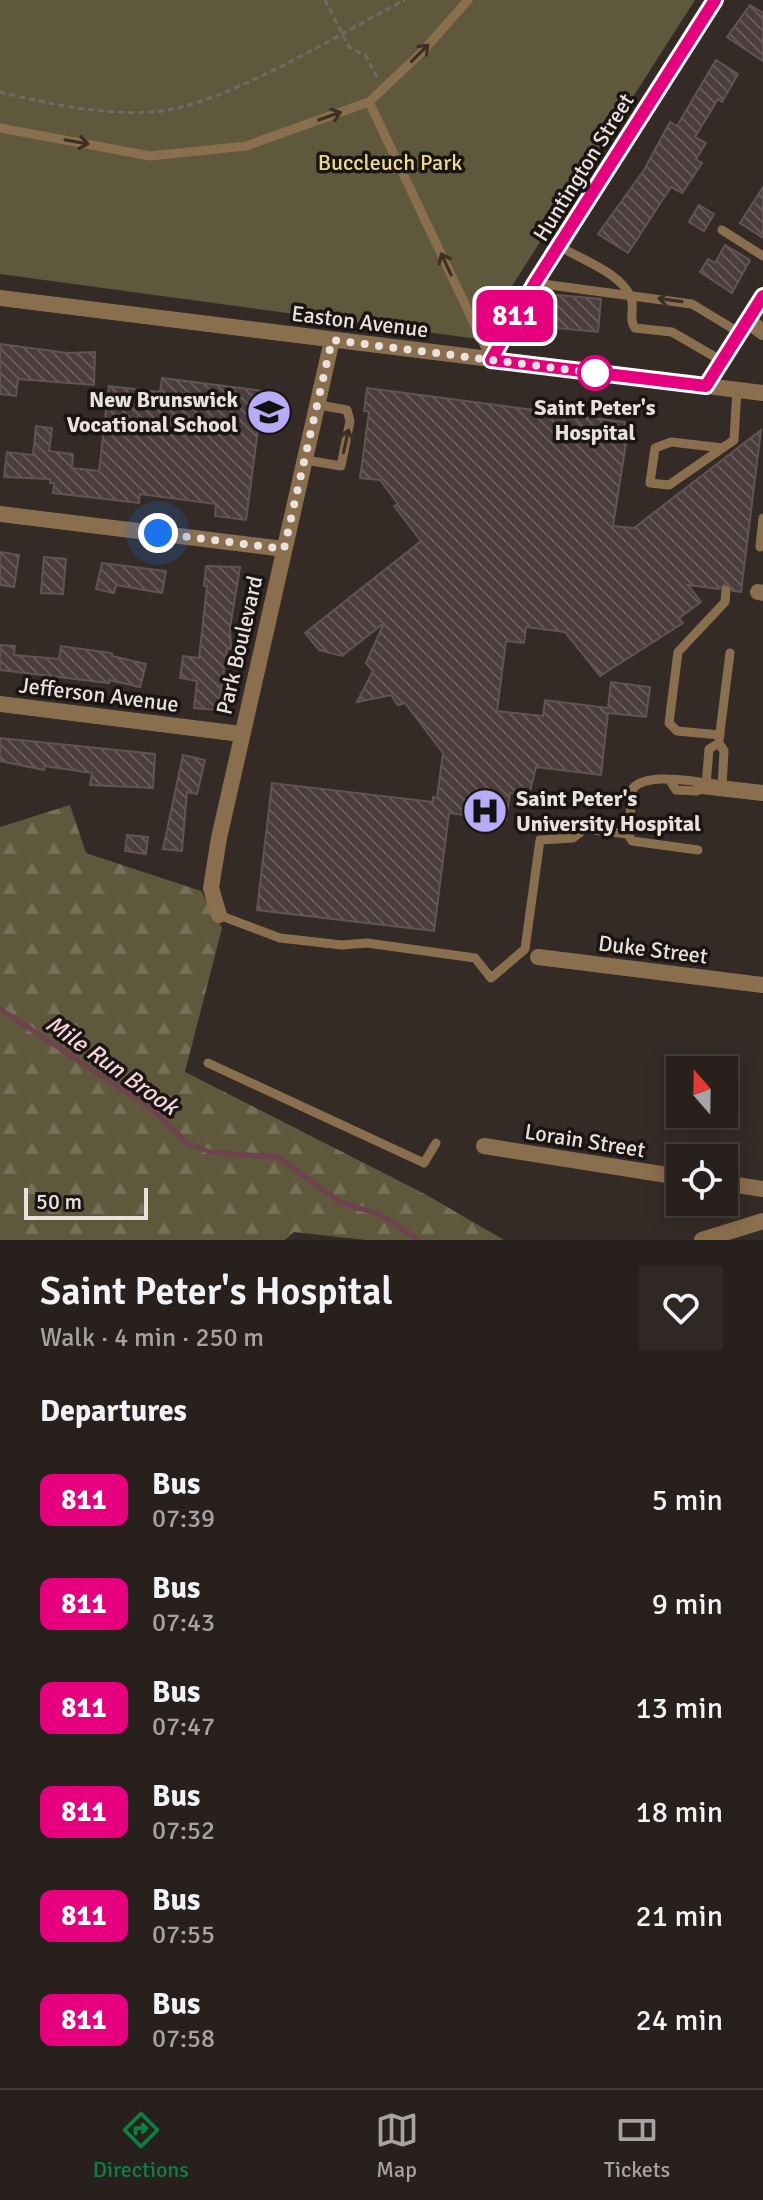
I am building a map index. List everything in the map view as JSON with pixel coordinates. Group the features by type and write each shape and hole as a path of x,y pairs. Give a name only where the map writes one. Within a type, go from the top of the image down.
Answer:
{"street":[{"name":"Huntington Street","path":"491,360 535,283 715,0"},
{"path":"706,386 763,296"},
{"name":"Easton Avenue","path":"0,298 763,393"},
{"path":"744,326 763,332"},
{"name":"Park Boulevard","path":"219,915 211,888 241,734 332,340"},
{"path":"0,514 284,549"},
{"name":"Jefferson Avenue","path":"0,704 241,734"},
{"path":"710,786 763,793"},
{"name":"Duke Street","path":"532,953 763,985"},
{"name":"Lorain Street","path":"484,1146 666,1175"},
{"path":"738,1185 763,1189"},
{"path":"702,1240 748,1234 763,1221"}],"lane":[{"path":"0,128 150,156 246,146 369,102 468,0"},
{"path":"369,102 491,360"},
{"path":"722,230 763,256"},
{"path":"559,246 623,284 631,297 631,324 635,328 672,332 691,340 722,361"},
{"path":"535,283 692,304 744,326"},
{"path":"734,452 737,389"},
{"path":"306,460 341,466 350,421 347,410 319,405"},
{"path":"723,448 671,442 655,448 650,483 669,485 723,448 734,440"},
{"path":"760,547 763,518"},
{"path":"719,739 677,731 669,723 678,652 725,602 726,590"},
{"path":"698,850 632,841 628,834 633,788 649,780 671,782 676,790 697,791 710,786 724,751 719,739 730,653"},
{"path":"710,786 709,749 719,739"},
{"path":"219,915 280,938 342,945 367,943 475,958 491,978 532,953 540,840 573,838 585,829 628,834"},
{"path":"208,1063 424,1163 436,1143"}],"path":[{"path":"325,0 349,47 366,56 374,75 388,84"},
{"path":"0,92 105,110 154,112 205,100 405,0"}],"green space":[{"name":"Buccleuch Park","path":"0,0 695,0 478,339 0,274"},
{"path":"70,805 86,853 201,891 222,928 185,1072 425,1194 504,1240 366,1240 294,1232 285,1240 0,1240 0,827"}],"building":[{"path":"750,5 763,13 763,61 727,37"},
{"path":"716,60 738,74 722,102 718,99 695,137 706,143 696,159 702,163 682,193 671,187 628,253 598,234 644,170 670,122 677,126"},
{"path":"763,187 763,238 740,223"},
{"path":"699,205 714,214 704,231 689,222"},
{"path":"725,245 750,260 732,293 700,272 708,259 715,263"},
{"path":"557,295 601,299 598,332 535,326"},
{"path":"0,344 68,353 95,352 94,385 18,379 16,396 0,394"},
{"path":"162,378 263,391 246,520 215,516 216,504 140,494 139,503 53,493 54,483 50,483 50,479 4,477 7,452 33,455 36,426 52,428 49,451 73,454 72,468 99,471 109,386 160,392"},
{"path":"367,388 625,422 623,429 628,430 613,526 634,528 761,430 741,592 733,591 727,583 719,589 688,585 701,602 679,618 683,623 600,676 565,632 526,627 524,643 506,641 497,711 543,716 545,700 608,708 611,682 650,687 646,717 608,713 601,775 536,767 529,795 510,793 506,820 449,813 434,931 257,910 272,783 433,802 433,797 437,798 443,753 405,703 398,705 391,695 357,702 373,671 366,663 384,623 342,656 319,650 305,633 421,541 394,506 398,504 380,480 360,478 369,412 364,411"},
{"path":"0,552 19,555 14,587 0,585"},
{"path":"44,557 66,559 63,594 41,593"},
{"path":"102,563 166,571 162,593 116,585 114,593 96,589"},
{"path":"206,566 240,567 230,628 231,649 227,649 218,710 194,708 197,681 180,678 183,656 199,658 207,586 204,586"},
{"path":"0,645 15,646 14,655 59,659 61,646 112,653 112,656 146,664 140,687 109,680 109,683 0,670"},
{"path":"0,738 155,754 153,788 90,785 92,773 45,766 44,770 0,761"},
{"path":"183,755 205,760 197,794 187,792 182,851 163,849"},
{"path":"127,835 148,837 146,854 125,851"}],"waterway":[{"name":"Mile Run Brook","path":"0,1009 151,1108 187,1143 210,1152 278,1157 340,1202 381,1215 419,1240"}],"bus line":[{"name":"811","path":"715,0 535,283 491,360 706,386 763,296"}],"place":[{"name":"Saint Peter's Hospital","path":"595,373"},
{"name":"New Brunswick Vocational School","path":"269,412"},
{"name":"Saint Peter's University Hospital","path":"485,811"}],"route":[{"path":"158,533 284,549 332,340 595,373"}]}
